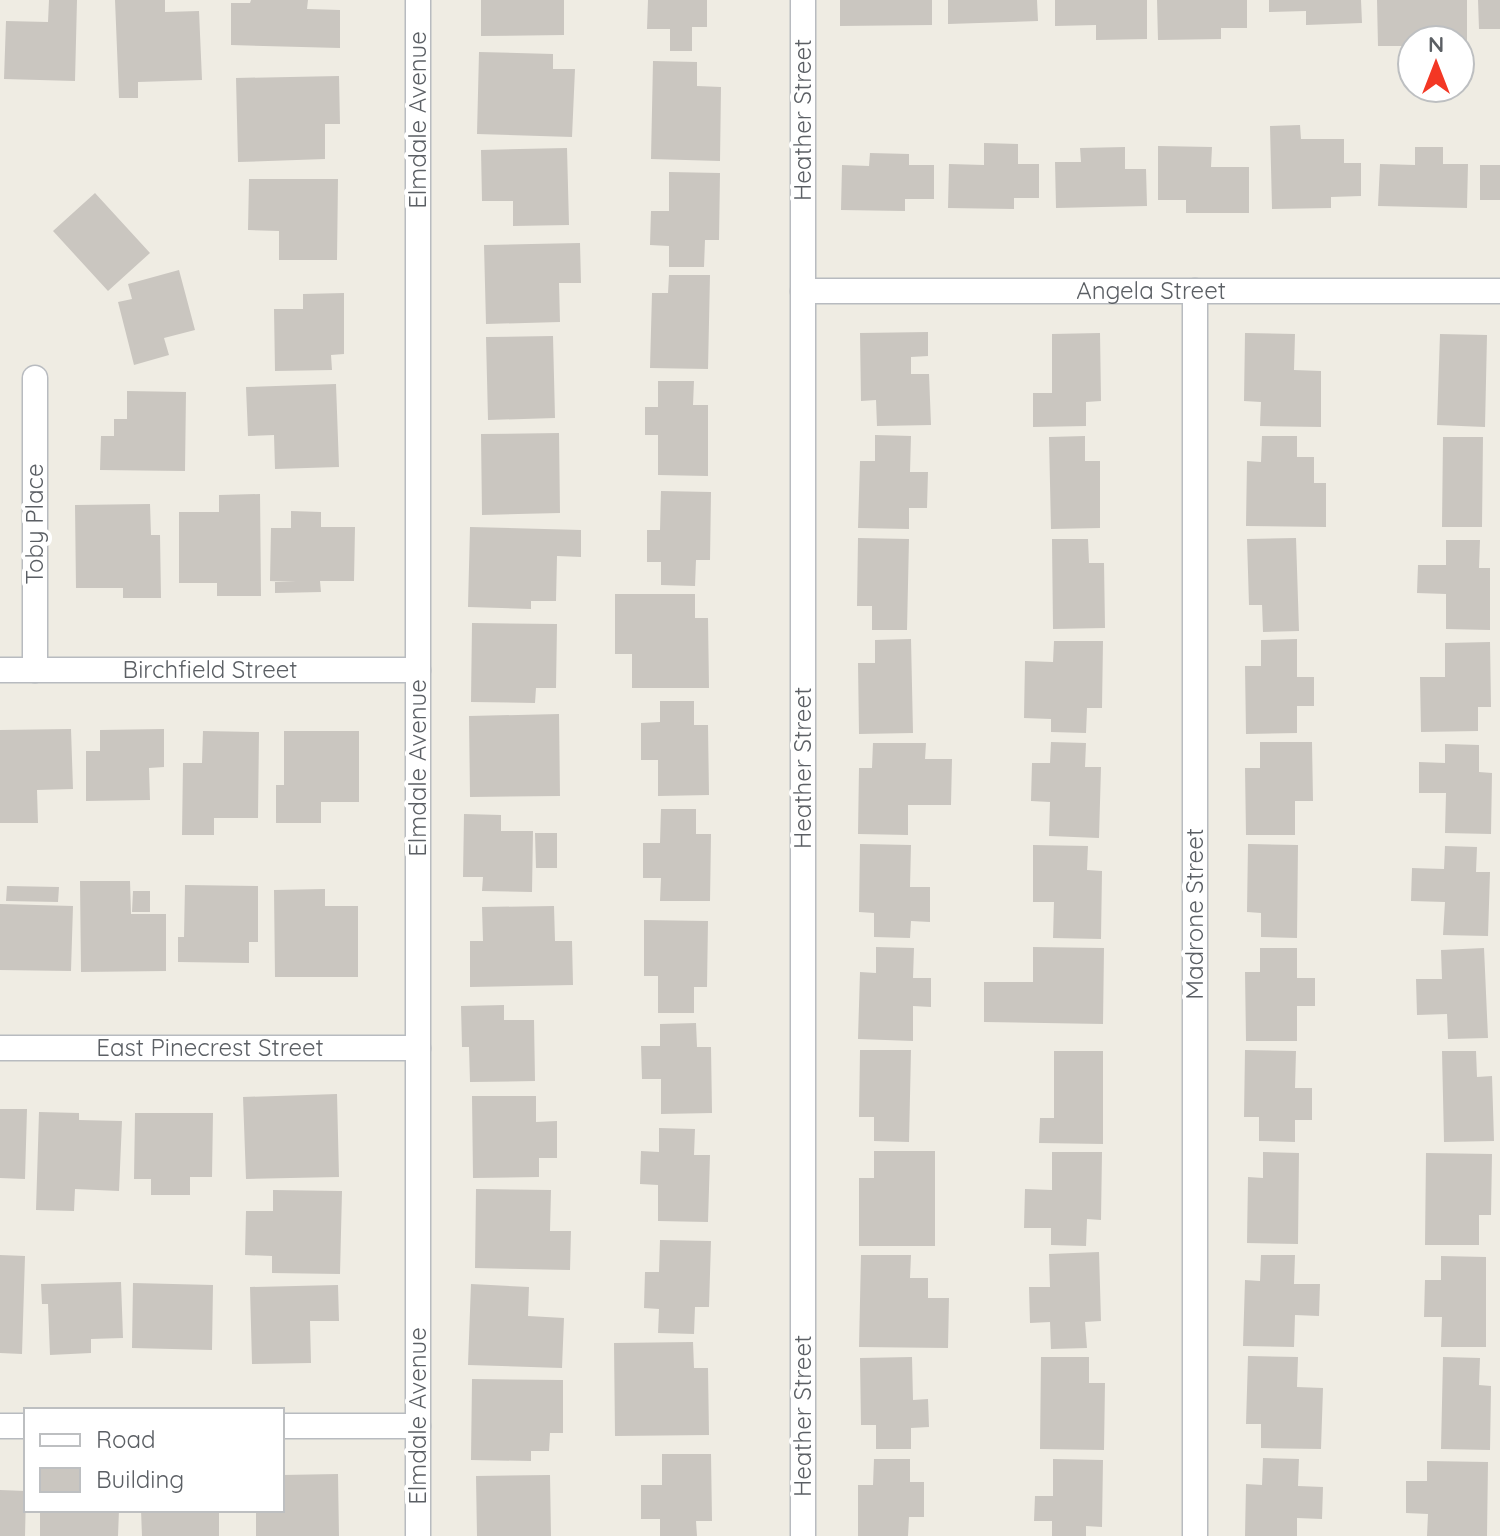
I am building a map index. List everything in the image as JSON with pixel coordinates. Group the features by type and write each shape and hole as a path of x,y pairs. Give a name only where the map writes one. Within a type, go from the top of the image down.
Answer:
{"street":[{"name":"Elmdale Avenue","path":"418,0 418,1536"},
{"name":"Heather Street","path":"803,0 803,1536"},
{"name":"Angela Street","path":"803,291 1500,291"},
{"name":"Madrone Street","path":"1195,291 1195,1536"},
{"name":"Toby Place","path":"35,378 35,670"},
{"name":"Birchfield Street","path":"0,670 418,670"},
{"name":"East Pinecrest Street","path":"0,1048 418,1048"},
{"path":"0,1426 24,1426"},
{"path":"284,1426 418,1426"}],"building":[{"path":"49,0 77,0 75,81 4,79 6,21 48,22"},
{"path":"115,0 165,0 165,12 199,11 202,80 138,82 138,98 119,98"},
{"path":"251,0 308,0 307,9 340,10 340,48 231,45 231,3 250,3"},
{"path":"481,0 564,0 564,35 481,36"},
{"path":"648,0 707,0 707,27 692,27 692,51 670,51 670,29 647,29"},
{"path":"840,0 932,0 932,25 840,26"},
{"path":"948,0 1037,0 1038,21 948,24"},
{"path":"1055,0 1147,0 1147,39 1096,40 1096,25 1055,26"},
{"path":"1157,0 1247,0 1247,28 1221,28 1221,39 1158,40"},
{"path":"1269,0 1361,0 1362,23 1306,25 1306,11 1269,12"},
{"path":"1377,0 1467,0 1467,24 1396,24 1396,46 1378,46"},
{"path":"1478,0 1500,0 1500,29 1479,29"},
{"path":"479,52 553,54 553,69 575,69 572,137 477,134"},
{"path":"653,61 697,62 697,86 721,87 720,161 651,159"},
{"path":"339,76 340,124 325,124 325,159 238,162 236,78"},
{"path":"1300,125 1301,139 1344,139 1344,163 1361,163 1361,196 1331,197 1331,208 1272,209 1270,126"},
{"path":"984,143 1018,144 1018,164 1039,164 1039,198 1014,198 1014,209 948,208 949,164 984,165"},
{"path":"1158,146 1212,147 1211,167 1249,167 1249,213 1186,213 1186,200 1158,200"},
{"path":"1125,147 1125,169 1146,169 1147,206 1056,208 1055,162 1081,162 1080,148"},
{"path":"1415,147 1443,147 1443,164 1468,164 1467,208 1378,206 1380,164 1415,165"},
{"path":"567,148 569,225 513,226 513,201 482,201 481,150"},
{"path":"870,153 909,154 909,165 934,165 934,199 905,199 905,211 841,210 842,165 869,166"},
{"path":"1480,165 1500,165 1500,200 1480,200"},
{"path":"669,172 720,173 719,240 705,240 704,267 669,267 669,246 650,245 651,211 669,211"},
{"path":"249,179 338,179 337,260 279,260 279,231 248,230"},
{"path":"95,193 150,253 108,291 53,231"},
{"path":"580,243 581,283 559,283 560,322 486,324 484,245"},
{"path":"179,270 195,330 164,338 169,355 134,365 118,302 132,299 128,284"},
{"path":"669,275 710,275 708,369 650,368 652,293 668,293"},
{"path":"344,293 344,354 331,355 332,370 275,371 274,309 303,309 303,294"},
{"path":"928,332 928,356 911,357 911,374 929,374 931,425 877,426 876,400 861,401 860,333"},
{"path":"1100,333 1101,401 1086,402 1086,426 1033,427 1033,393 1052,393 1052,334"},
{"path":"1245,333 1295,334 1294,370 1321,371 1321,427 1260,426 1261,402 1244,401"},
{"path":"1440,334 1487,335 1485,427 1437,425"},
{"path":"553,336 555,418 488,420 486,337"},
{"path":"658,381 694,381 693,405 708,405 708,476 658,475 658,435 645,435 645,407 658,407"},
{"path":"336,384 339,467 275,469 274,435 248,436 246,387"},
{"path":"127,391 186,392 185,471 100,470 101,436 114,436 114,419 127,419"},
{"path":"559,433 560,513 482,515 481,434"},
{"path":"875,435 911,436 910,472 928,472 927,508 909,508 909,529 858,528 860,461 875,461"},
{"path":"1085,436 1085,461 1100,461 1100,528 1051,529 1049,437"},
{"path":"1262,436 1297,436 1297,457 1314,457 1314,483 1326,483 1326,527 1246,526 1247,461 1261,462"},
{"path":"1443,437 1483,437 1482,527 1442,527"},
{"path":"661,491 711,492 710,560 696,560 695,586 661,585 661,562 647,562 647,530 660,530"},
{"path":"260,494 261,596 217,596 217,583 179,583 179,512 219,512 219,495"},
{"path":"150,504 151,535 160,535 161,598 123,598 123,588 76,588 75,505"},
{"path":"291,511 321,512 321,527 355,527 354,581 320,581 321,592 275,593 275,582 296,582 270,581 271,528 291,528"},
{"path":"470,527 581,530 581,557 557,556 556,601 531,601 531,609 468,607"},
{"path":"858,538 909,539 907,630 872,630 872,606 857,606"},
{"path":"1296,538 1299,631 1263,632 1262,605 1249,605 1247,539"},
{"path":"1052,539 1088,539 1089,563 1104,563 1105,628 1053,629"},
{"path":"1446,540 1480,540 1479,568 1490,568 1490,630 1446,629 1446,594 1417,593 1418,565 1446,565"},
{"path":"615,594 695,594 695,618 708,618 709,688 632,688 632,654 615,654"},
{"path":"472,623 557,624 556,688 536,688 535,703 471,702"},
{"path":"911,639 913,733 859,734 858,663 875,663 875,640"},
{"path":"1297,639 1297,677 1314,677 1314,706 1297,706 1297,733 1246,734 1245,666 1261,666 1261,640"},
{"path":"1054,641 1103,641 1102,708 1087,708 1086,733 1051,732 1051,719 1024,718 1025,661 1053,662"},
{"path":"1490,642 1491,707 1478,707 1478,731 1421,732 1420,677 1445,677 1445,643"},
{"path":"660,701 694,701 694,725 708,725 709,795 658,796 658,760 641,760 641,723 660,722"},
{"path":"559,714 560,796 470,797 469,716"},
{"path":"71,729 73,789 37,790 38,823 0,823 0,730"},
{"path":"164,729 164,767 149,768 150,800 86,801 86,751 100,751 100,730"},
{"path":"203,731 259,732 258,818 214,818 214,835 182,835 183,763 202,763"},
{"path":"284,731 359,731 359,802 321,802 321,823 276,823 276,785 284,785"},
{"path":"1051,742 1086,743 1085,767 1101,767 1099,838 1049,836 1050,802 1031,801 1032,763 1050,763"},
{"path":"1260,742 1312,742 1313,801 1295,801 1295,835 1246,835 1245,768 1260,768"},
{"path":"873,743 926,743 925,759 952,759 951,805 908,805 908,835 858,834 859,768 872,768"},
{"path":"1445,744 1479,745 1479,772 1492,773 1491,834 1445,833 1446,793 1419,793 1419,762 1445,763"},
{"path":"661,809 696,809 696,834 711,834 710,901 660,901 661,878 643,878 643,843 660,843"},
{"path":"464,814 501,815 501,831 533,831 532,892 482,891 483,877 463,877"},
{"path":"535,833 557,833 557,868 536,868"},
{"path":"860,844 911,845 910,887 930,887 930,922 911,921 910,938 874,937 874,913 859,912"},
{"path":"1248,844 1298,845 1297,938 1261,937 1261,913 1247,912"},
{"path":"1033,845 1088,846 1087,870 1102,871 1101,939 1053,938 1054,902 1033,902"},
{"path":"1445,846 1477,847 1476,872 1490,872 1488,936 1443,935 1445,902 1411,901 1412,868 1444,869"},
{"path":"80,881 130,881 131,914 166,914 166,971 81,972"},
{"path":"185,885 258,886 258,942 249,942 249,963 178,962 178,937 184,937"},
{"path":"7,886 59,887 58,902 6,901"},
{"path":"325,889 325,906 358,906 358,977 275,977 274,890"},
{"path":"133,891 150,891 150,912 132,912"},
{"path":"0,904 73,906 71,971 0,970"},
{"path":"554,906 555,941 572,941 573,985 470,987 470,941 483,941 482,907"},
{"path":"644,920 708,921 707,987 694,987 694,1013 658,1013 658,976 644,976"},
{"path":"876,947 914,948 913,978 931,978 931,1007 913,1006 913,1041 858,1039 860,972 876,973"},
{"path":"1033,947 1104,948 1103,1024 984,1022 984,982 1033,982"},
{"path":"1260,948 1297,948 1297,978 1315,978 1315,1006 1297,1006 1297,1041 1246,1041 1245,972 1260,972"},
{"path":"1484,948 1488,1038 1448,1039 1447,1014 1417,1015 1416,979 1442,979 1441,950"},
{"path":"504,1005 504,1020 534,1020 535,1081 470,1082 469,1047 462,1047 461,1006"},
{"path":"696,1023 697,1047 711,1047 712,1113 661,1114 661,1079 642,1079 641,1046 660,1046 660,1024"},
{"path":"860,1050 911,1050 909,1142 874,1141 874,1117 859,1117"},
{"path":"1245,1050 1296,1051 1295,1088 1312,1088 1312,1120 1295,1120 1295,1142 1259,1141 1259,1117 1244,1117"},
{"path":"1054,1051 1103,1051 1103,1144 1039,1143 1040,1118 1054,1118"},
{"path":"1442,1051 1476,1051 1477,1077 1492,1076 1494,1141 1444,1142"},
{"path":"337,1094 339,1177 246,1179 243,1097"},
{"path":"472,1096 536,1096 536,1122 557,1121 557,1158 539,1158 539,1177 473,1178"},
{"path":"0,1109 27,1109 25,1179 0,1178"},
{"path":"39,1112 79,1113 79,1120 122,1121 119,1191 75,1189 74,1211 36,1210"},
{"path":"135,1113 213,1113 212,1177 190,1177 190,1195 151,1195 151,1179 134,1179"},
{"path":"659,1128 695,1129 694,1155 710,1155 708,1222 658,1221 658,1185 640,1184 641,1151 659,1152"},
{"path":"874,1151 935,1151 935,1246 859,1246 859,1178 874,1178"},
{"path":"1052,1152 1102,1152 1101,1220 1087,1219 1086,1246 1051,1245 1051,1228 1024,1228 1025,1189 1052,1190"},
{"path":"1263,1152 1299,1153 1298,1244 1247,1243 1248,1177 1263,1178"},
{"path":"1426,1153 1492,1154 1491,1215 1479,1215 1479,1245 1425,1245"},
{"path":"476,1189 551,1190 550,1231 571,1231 570,1270 475,1268"},
{"path":"273,1190 342,1191 340,1274 272,1273 272,1256 245,1255 246,1211 273,1211"},
{"path":"660,1240 711,1241 709,1307 695,1307 694,1334 658,1333 659,1309 644,1308 645,1272 659,1272"},
{"path":"1099,1252 1101,1321 1085,1322 1087,1348 1051,1349 1050,1322 1030,1323 1029,1287 1050,1287 1049,1254"},
{"path":"0,1255 25,1256 22,1354 0,1353"},
{"path":"861,1255 911,1255 910,1278 928,1278 928,1298 949,1298 948,1348 859,1347"},
{"path":"1261,1255 1295,1255 1294,1284 1320,1284 1319,1316 1295,1315 1294,1347 1243,1346 1245,1280 1260,1281"},
{"path":"1441,1256 1486,1257 1486,1347 1441,1347 1442,1317 1424,1317 1425,1280 1441,1280"},
{"path":"121,1282 123,1338 91,1339 91,1353 50,1355 48,1304 42,1304 41,1284"},
{"path":"133,1283 213,1285 212,1350 132,1348"},
{"path":"471,1284 529,1287 528,1316 564,1318 562,1368 468,1365"},
{"path":"338,1285 339,1321 310,1321 311,1363 252,1364 250,1287"},
{"path":"693,1342 694,1368 708,1368 709,1435 615,1436 614,1343"},
{"path":"1248,1356 1298,1357 1297,1387 1323,1388 1321,1449 1261,1448 1261,1424 1246,1424"},
{"path":"912,1357 913,1400 928,1399 929,1427 911,1428 911,1449 876,1449 876,1425 861,1425 860,1358"},
{"path":"1041,1357 1089,1357 1089,1383 1105,1383 1104,1450 1040,1449"},
{"path":"1443,1357 1480,1358 1479,1385 1491,1386 1490,1450 1441,1449"},
{"path":"472,1379 563,1380 563,1433 550,1433 549,1451 531,1451 531,1461 471,1460"},
{"path":"662,1454 711,1454 712,1521 696,1521 697,1536 660,1536 660,1519 641,1519 641,1485 662,1485"},
{"path":"1263,1458 1299,1459 1298,1486 1323,1487 1322,1519 1297,1518 1297,1536 1245,1536 1246,1484 1262,1485"},
{"path":"874,1459 910,1459 910,1482 924,1482 924,1517 909,1517 908,1536 858,1536 858,1485 873,1485"},
{"path":"1053,1459 1103,1460 1102,1527 1086,1526 1086,1536 1052,1536 1052,1521 1034,1521 1035,1496 1053,1496"},
{"path":"1427,1461 1488,1462 1487,1536 1427,1536 1428,1514 1406,1513 1406,1481 1427,1481"},
{"path":"338,1474 339,1536 256,1536 256,1512 284,1512 284,1475"},
{"path":"550,1475 551,1536 477,1536 476,1476"},
{"path":"0,1490 24,1491 25,1536 0,1536"},
{"path":"40,1512 119,1512 118,1536 40,1536"},
{"path":"141,1512 219,1512 219,1536 142,1536"}]}
